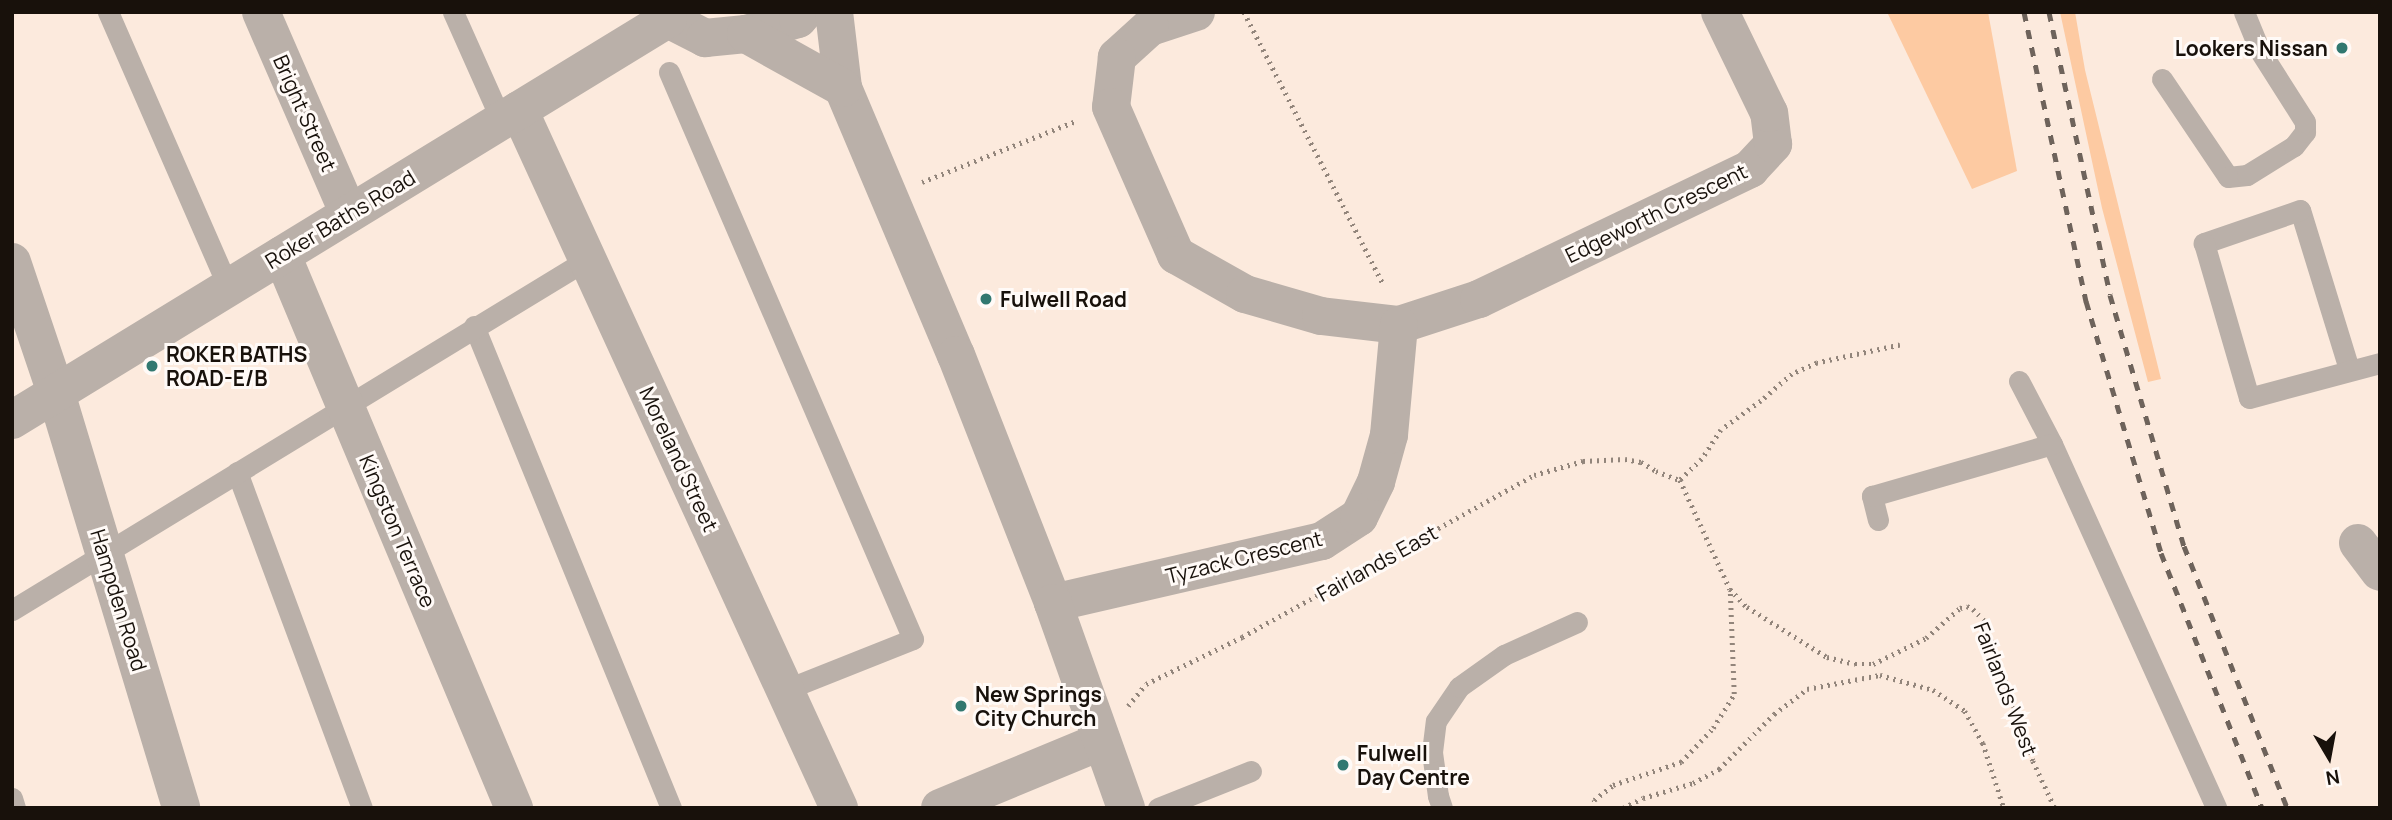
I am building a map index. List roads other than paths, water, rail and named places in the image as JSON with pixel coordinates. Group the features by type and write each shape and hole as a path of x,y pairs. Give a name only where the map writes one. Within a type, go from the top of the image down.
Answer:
{"street":[{"name":"Bright Street","path":"261,12 349,214"},
{"path":"665,15 705,38 746,34 798,19 804,12"},
{"path":"834,12 843,88 956,355 1053,603 1126,808"},
{"path":"1196,12 1150,27 1117,57 1111,107 1176,255 1245,294 1321,316 1399,325"},
{"name":"Edgeworth Crescent","path":"1399,325 1479,299 1750,169 1773,144 1769,113 1720,12"},
{"name":"Roker Baths Road","path":"12,420 510,115 665,15"},
{"path":"746,34 843,88"},
{"name":"Moreland Street","path":"510,115 588,259 839,808"},
{"name":"Kingston Terrace","path":"282,255 514,808"},
{"name":"Hampden Road","path":"14,275 56,393 181,808"},
{"name":"Tyzack Crescent","path":"1053,603 1322,541 1359,517 1376,482 1389,435 1399,325"},
{"path":"949,806 1102,741"}],"lane":[{"path":"108,12 228,287"},
{"path":"453,12 510,115"},
{"path":"2162,79 2228,177 2247,175 2294,146 2305,132 2305,122 2260,51 2244,12"},
{"path":"669,72 913,639 785,690"},
{"path":"2349,369 2300,209 2204,243 2249,398 2349,369 2380,363"},
{"path":"12,610 474,326 588,259"},
{"path":"474,326 671,808"},
{"path":"2019,382 2052,444 2216,808"},
{"path":"1878,520 1872,496 2052,444"},
{"path":"237,472 362,808"},
{"path":"1442,808 1437,796 1432,752 1436,721 1459,687 1504,655 1577,622"},
{"path":"1158,808 1251,771"},
{"path":"12,798 15,808"}],"railway":[{"path":"2024,12 2086,301 2161,553 2262,808"},
{"path":"2049,12 2110,295 2184,546 2287,808"}],"place":[{"name":"Lookers Nissan","path":"2342,48"},
{"name":"Fulwell Road","path":"986,299"},
{"name":"ROKER BATHS ROAD-E/B","path":"152,366"},
{"name":"New Springs City Church","path":"961,706"},
{"name":"Fulwell Day Centre","path":"1343,765"}]}
